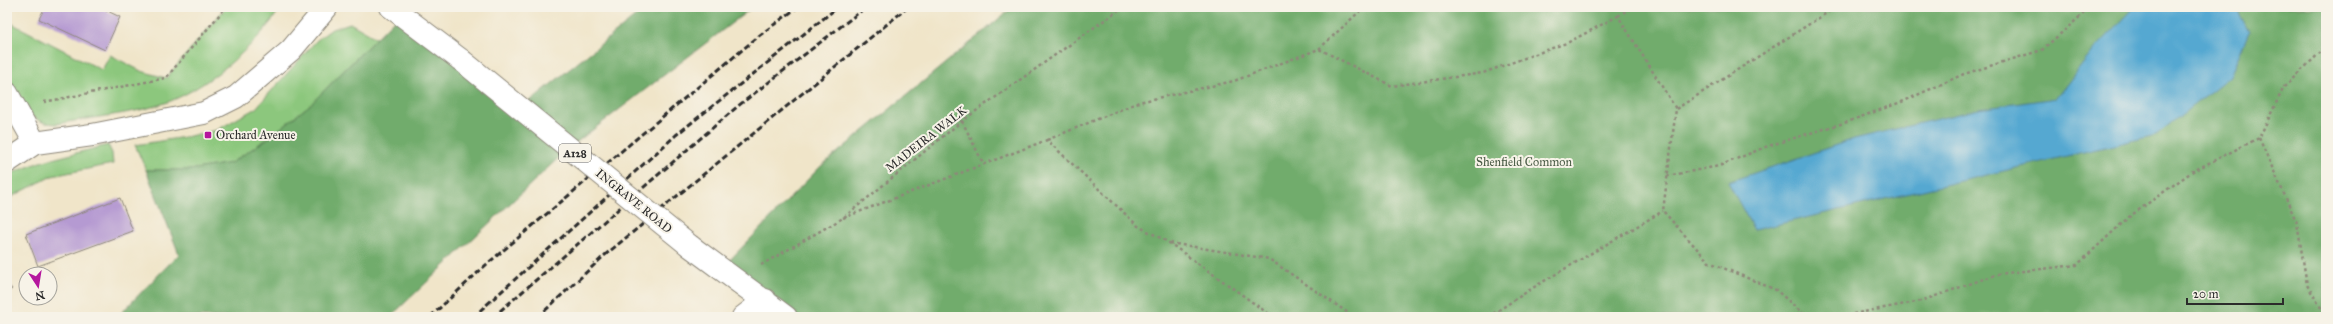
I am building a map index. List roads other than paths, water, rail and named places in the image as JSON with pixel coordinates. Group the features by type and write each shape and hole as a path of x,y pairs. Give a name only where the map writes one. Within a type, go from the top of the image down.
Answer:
{"main road":[{"path":"7,162 35,143 92,136 204,113 236,97 291,50 327,7"},
{"name":"INGRAVE ROAD","path":"390,7 461,60 690,246 736,278 786,317"},
{"path":"11,100 35,143"},
{"path":"743,317 765,300"}],"water":[{"path":"2135,7 2236,7 2249,32 2230,76 2156,135 1754,230 1728,182 1854,139 1979,109 2056,98 2093,51"}],"railway":[{"path":"430,317 487,264 760,35 798,7"},
{"path":"473,317 676,135 838,7"},
{"path":"493,317 738,106 866,7"},
{"path":"538,317 605,255 908,7"}],"place":[{"name":"Orchard Avenue","path":"208,135"}],"park label":[{"name":"Shenfield Common","path":"1524,162"}]}
